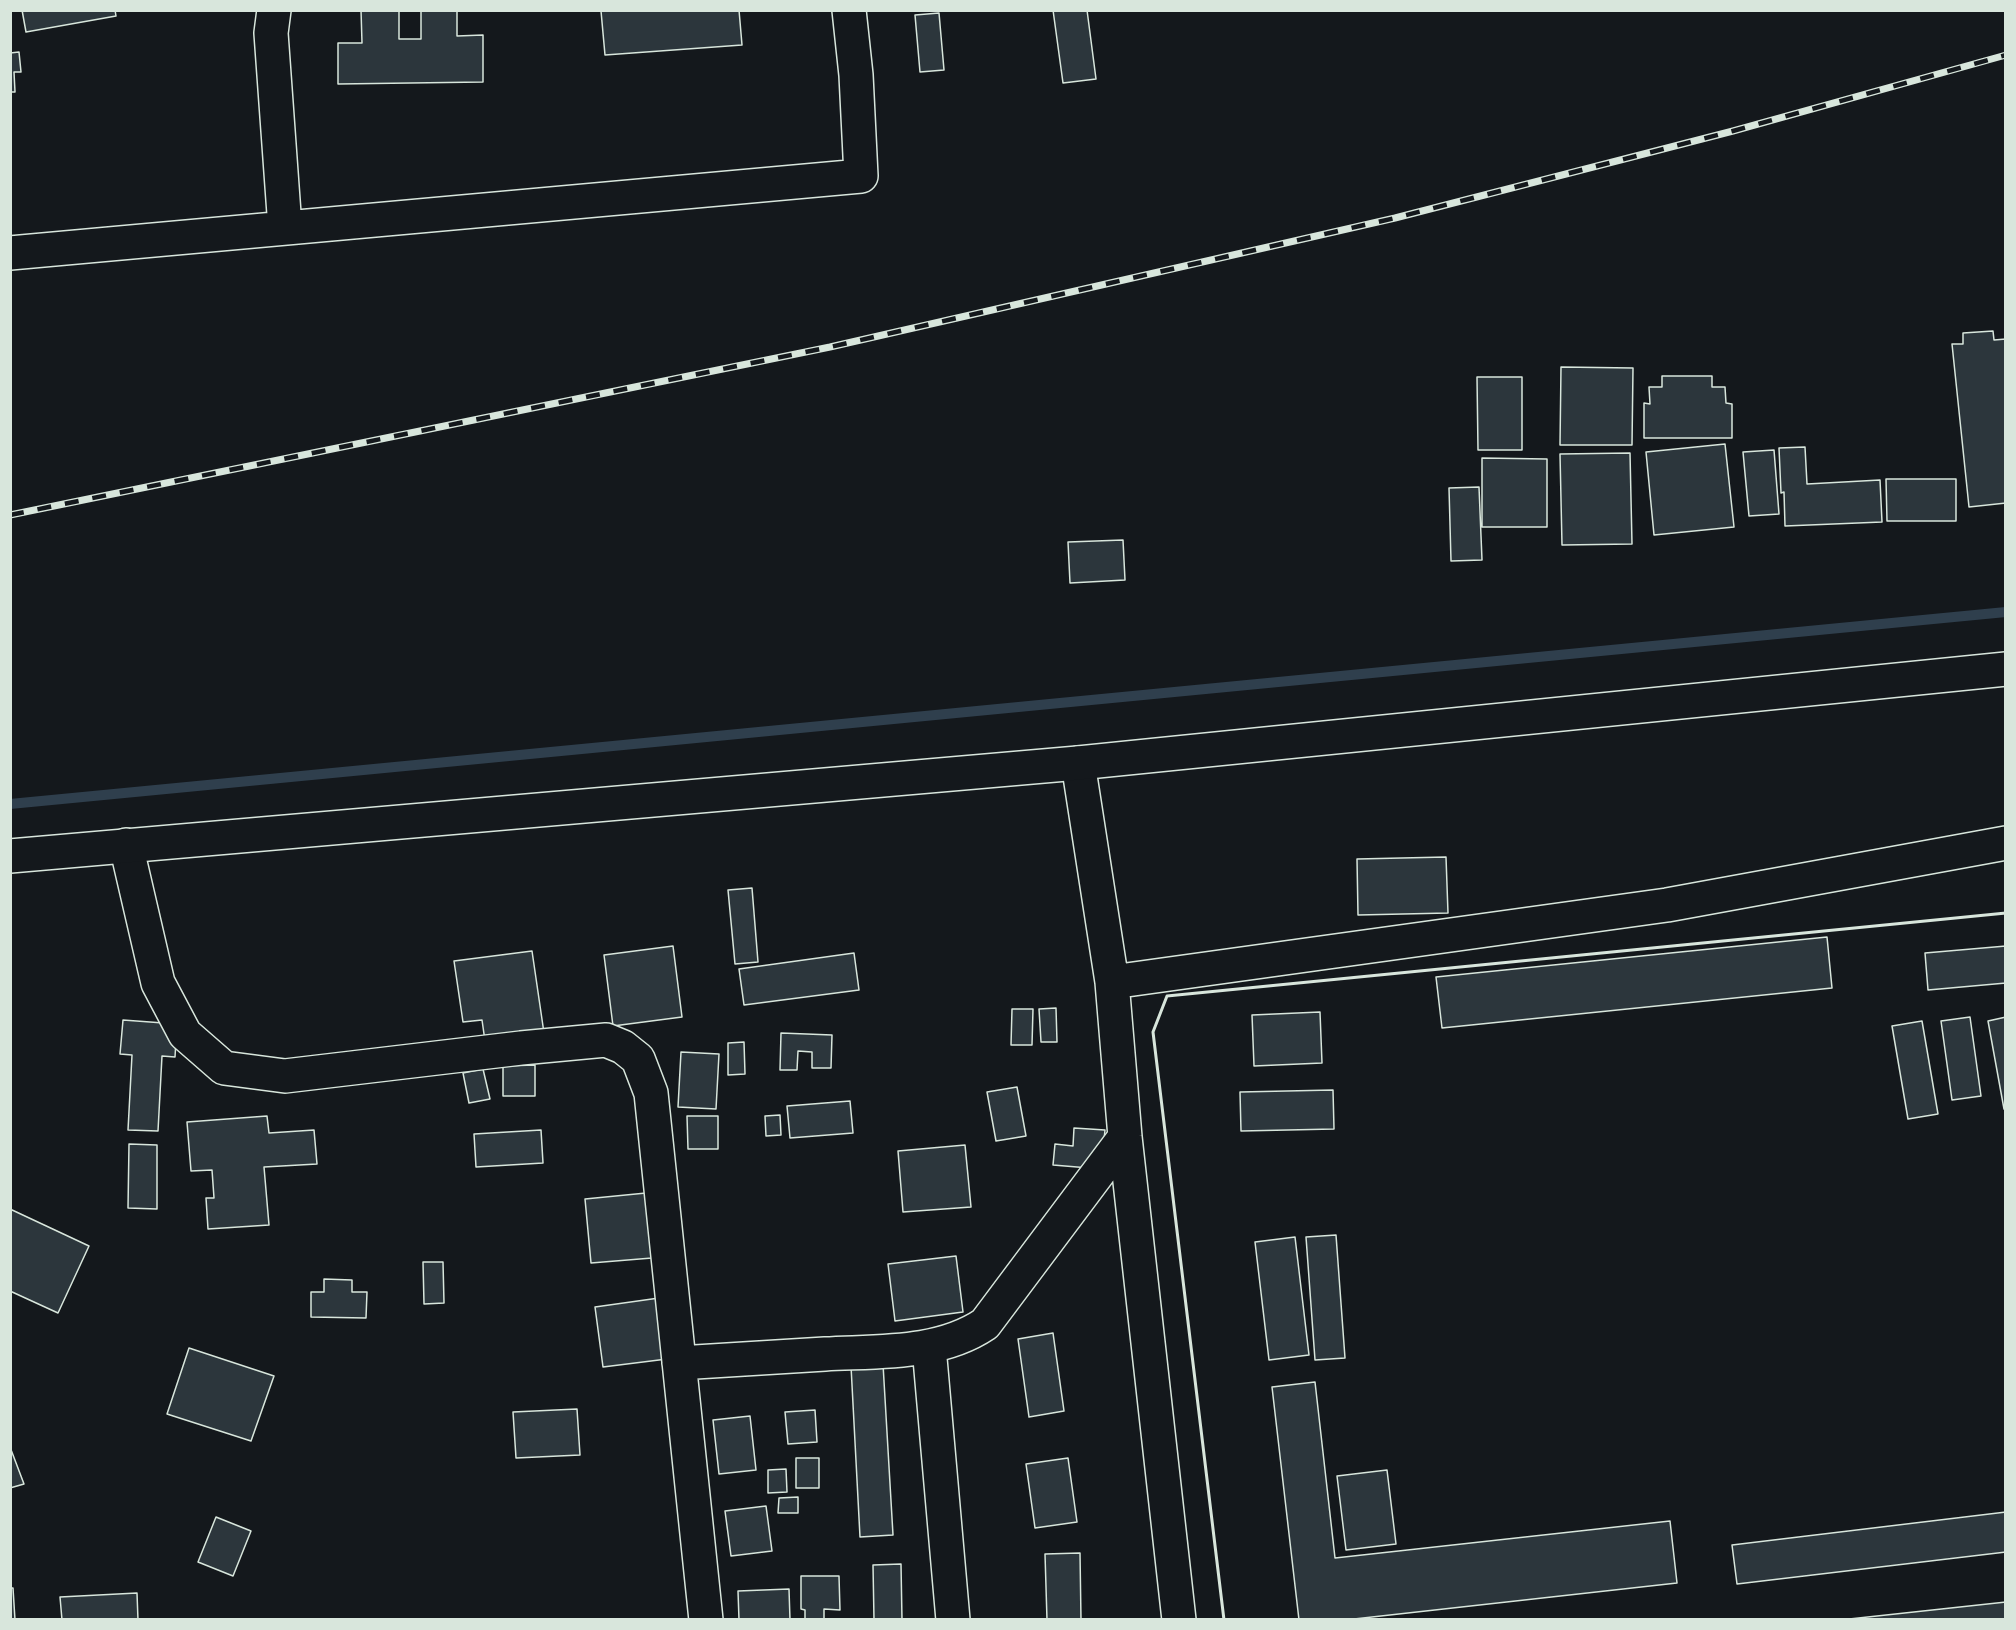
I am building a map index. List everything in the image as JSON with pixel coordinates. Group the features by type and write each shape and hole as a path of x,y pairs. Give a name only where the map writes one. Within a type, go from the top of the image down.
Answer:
{"street":[{"path":"274,10 271,33 285,228"},
{"path":"10,253 861,176 856,75 849,10"},
{"path":"10,856 1078,763 2006,669"},
{"path":"1078,763 1112,982 1125,1137 1179,1620"},
{"path":"1112,982 1667,905 2006,843"},
{"path":"126,845 158,982 184,1034 224,1068 285,1076 606,1040 623,1047 638,1059 651,1093 706,1620"},
{"path":"679,1363 929,1347 970,1334 985,1324 1125,1137"},
{"path":"929,1347 953,1620"}],"building":[{"path":"22,10 115,10 116,16 26,32"},
{"path":"361,10 399,10 399,39 421,39 421,10 457,10 457,36 483,35 483,82 338,84 338,43 362,43"},
{"path":"739,10 742,45 605,55 601,11"},
{"path":"1053,10 1087,10 1096,79 1063,83"},
{"path":"939,13 944,70 920,72 915,15"},
{"path":"19,52 21,72 14,72 15,92 10,92 10,53"},
{"path":"1993,331 1994,340 2006,339 2006,503 1969,507 1952,344 1963,344 1963,333"},
{"path":"1561,367 1633,368 1632,445 1560,445"},
{"path":"1662,376 1712,376 1712,387 1725,387 1726,403 1732,404 1732,438 1644,438 1644,403 1650,404 1649,387 1662,387"},
{"path":"1477,377 1522,377 1522,450 1478,450"},
{"path":"1725,444 1734,527 1654,535 1646,452"},
{"path":"1805,447 1807,484 1880,480 1882,522 1785,526 1779,448"},
{"path":"1774,450 1779,514 1749,516 1743,452"},
{"path":"1630,453 1632,544 1562,545 1560,454"},
{"path":"1482,458 1547,459 1547,527 1482,527"},
{"path":"1886,479 1956,479 1956,521 1887,521"},
{"path":"1479,487 1482,560 1451,561 1449,488"},
{"path":"1123,540 1125,580 1070,583 1068,542"},
{"path":"1446,857 1448,913 1358,915 1357,859"},
{"path":"752,888 758,962 735,964 728,890"},
{"path":"1827,937 1832,988 1442,1028 1436,977"},
{"path":"673,946 682,1017 613,1026 604,955"},
{"path":"2006,946 2006,983 1928,990 1925,953"},
{"path":"532,951 544,1033 485,1041 482,1020 463,1022 454,961"},
{"path":"854,953 859,990 744,1005 739,969"},
{"path":"1056,1008 1057,1042 1041,1042 1039,1009"},
{"path":"1012,1009 1033,1009 1032,1045 1011,1045"},
{"path":"1320,1012 1322,1063 1254,1066 1252,1015"},
{"path":"1970,1017 1981,1096 1952,1100 1941,1021"},
{"path":"2006,1017 2006,1109 2004,1109 1988,1021"},
{"path":"123,1020 177,1024 175,1057 162,1056 158,1131 128,1130 132,1055 120,1054"},
{"path":"1922,1021 1938,1114 1908,1119 1892,1026"},
{"path":"781,1033 832,1035 831,1068 812,1068 812,1052 798,1051 797,1070 780,1070"},
{"path":"744,1042 745,1074 728,1075 728,1043"},
{"path":"681,1052 719,1054 716,1109 678,1107"},
{"path":"535,1065 535,1096 503,1096 503,1066"},
{"path":"483,1069 490,1099 469,1103 463,1073"},
{"path":"1017,1087 1026,1136 996,1141 987,1092"},
{"path":"1333,1090 1334,1129 1241,1131 1240,1092"},
{"path":"850,1101 853,1133 790,1138 787,1106"},
{"path":"780,1115 781,1135 766,1136 765,1116"},
{"path":"267,1116 269,1133 314,1130 317,1164 264,1167 269,1225 208,1229 206,1198 214,1198 212,1170 191,1171 187,1122"},
{"path":"687,1116 718,1116 718,1149 688,1149"},
{"path":"1074,1128 1105,1130 1101,1169 1053,1165 1055,1144 1073,1146"},
{"path":"541,1130 543,1163 476,1167 474,1134"},
{"path":"129,1144 157,1145 157,1209 128,1208"},
{"path":"965,1145 971,1207 903,1212 898,1151"},
{"path":"646,1193 652,1258 591,1263 585,1199"},
{"path":"10,1209 89,1246 58,1313 10,1291"},
{"path":"1336,1235 1345,1358 1315,1360 1306,1237"},
{"path":"1295,1237 1309,1355 1269,1360 1255,1242"},
{"path":"956,1256 963,1312 895,1321 888,1264"},
{"path":"423,1262 443,1262 444,1303 424,1304"},
{"path":"324,1279 352,1280 352,1292 367,1292 366,1318 311,1317 311,1292 324,1292"},
{"path":"659,1298 667,1359 603,1367 595,1307"},
{"path":"1053,1333 1064,1411 1029,1417 1018,1339"},
{"path":"189,1348 274,1376 251,1441 167,1414"},
{"path":"883,1364 893,1535 860,1537 851,1366"},
{"path":"1315,1382 1335,1558 1670,1521 1677,1583 1345,1620 1299,1620 1272,1387"},
{"path":"577,1409 580,1455 516,1458 513,1412"},
{"path":"815,1410 817,1442 788,1444 785,1412"},
{"path":"750,1416 756,1470 719,1474 713,1420"},
{"path":"10,1447 24,1484 10,1488"},
{"path":"796,1458 819,1458 819,1488 796,1488"},
{"path":"1068,1458 1077,1522 1035,1528 1026,1464"},
{"path":"786,1469 787,1492 768,1493 768,1470"},
{"path":"1387,1470 1396,1544 1346,1550 1337,1476"},
{"path":"798,1497 798,1513 778,1513 779,1498"},
{"path":"766,1506 772,1551 731,1556 725,1511"},
{"path":"2006,1512 2006,1552 1737,1584 1732,1545"},
{"path":"216,1517 251,1531 233,1576 198,1562"},
{"path":"1080,1553 1081,1620 1047,1620 1045,1554"},
{"path":"901,1564 902,1620 874,1620 873,1565"},
{"path":"801,1576 839,1576 840,1610 824,1609 824,1620 805,1620 805,1610 801,1609"},
{"path":"10,1588 13,1588 15,1620 10,1620"},
{"path":"789,1589 790,1620 739,1620 738,1591"},
{"path":"137,1593 138,1620 62,1620 60,1597"},
{"path":"2006,1602 2006,1620 1840,1620"}],"waterway":[{"path":"10,804 2006,612"}],"railway":[{"path":"10,515 830,347 1395,218 1733,131 2006,55"}],"wall":[{"path":"1224,1620 1153,1032 1167,996 2006,913"}]}
